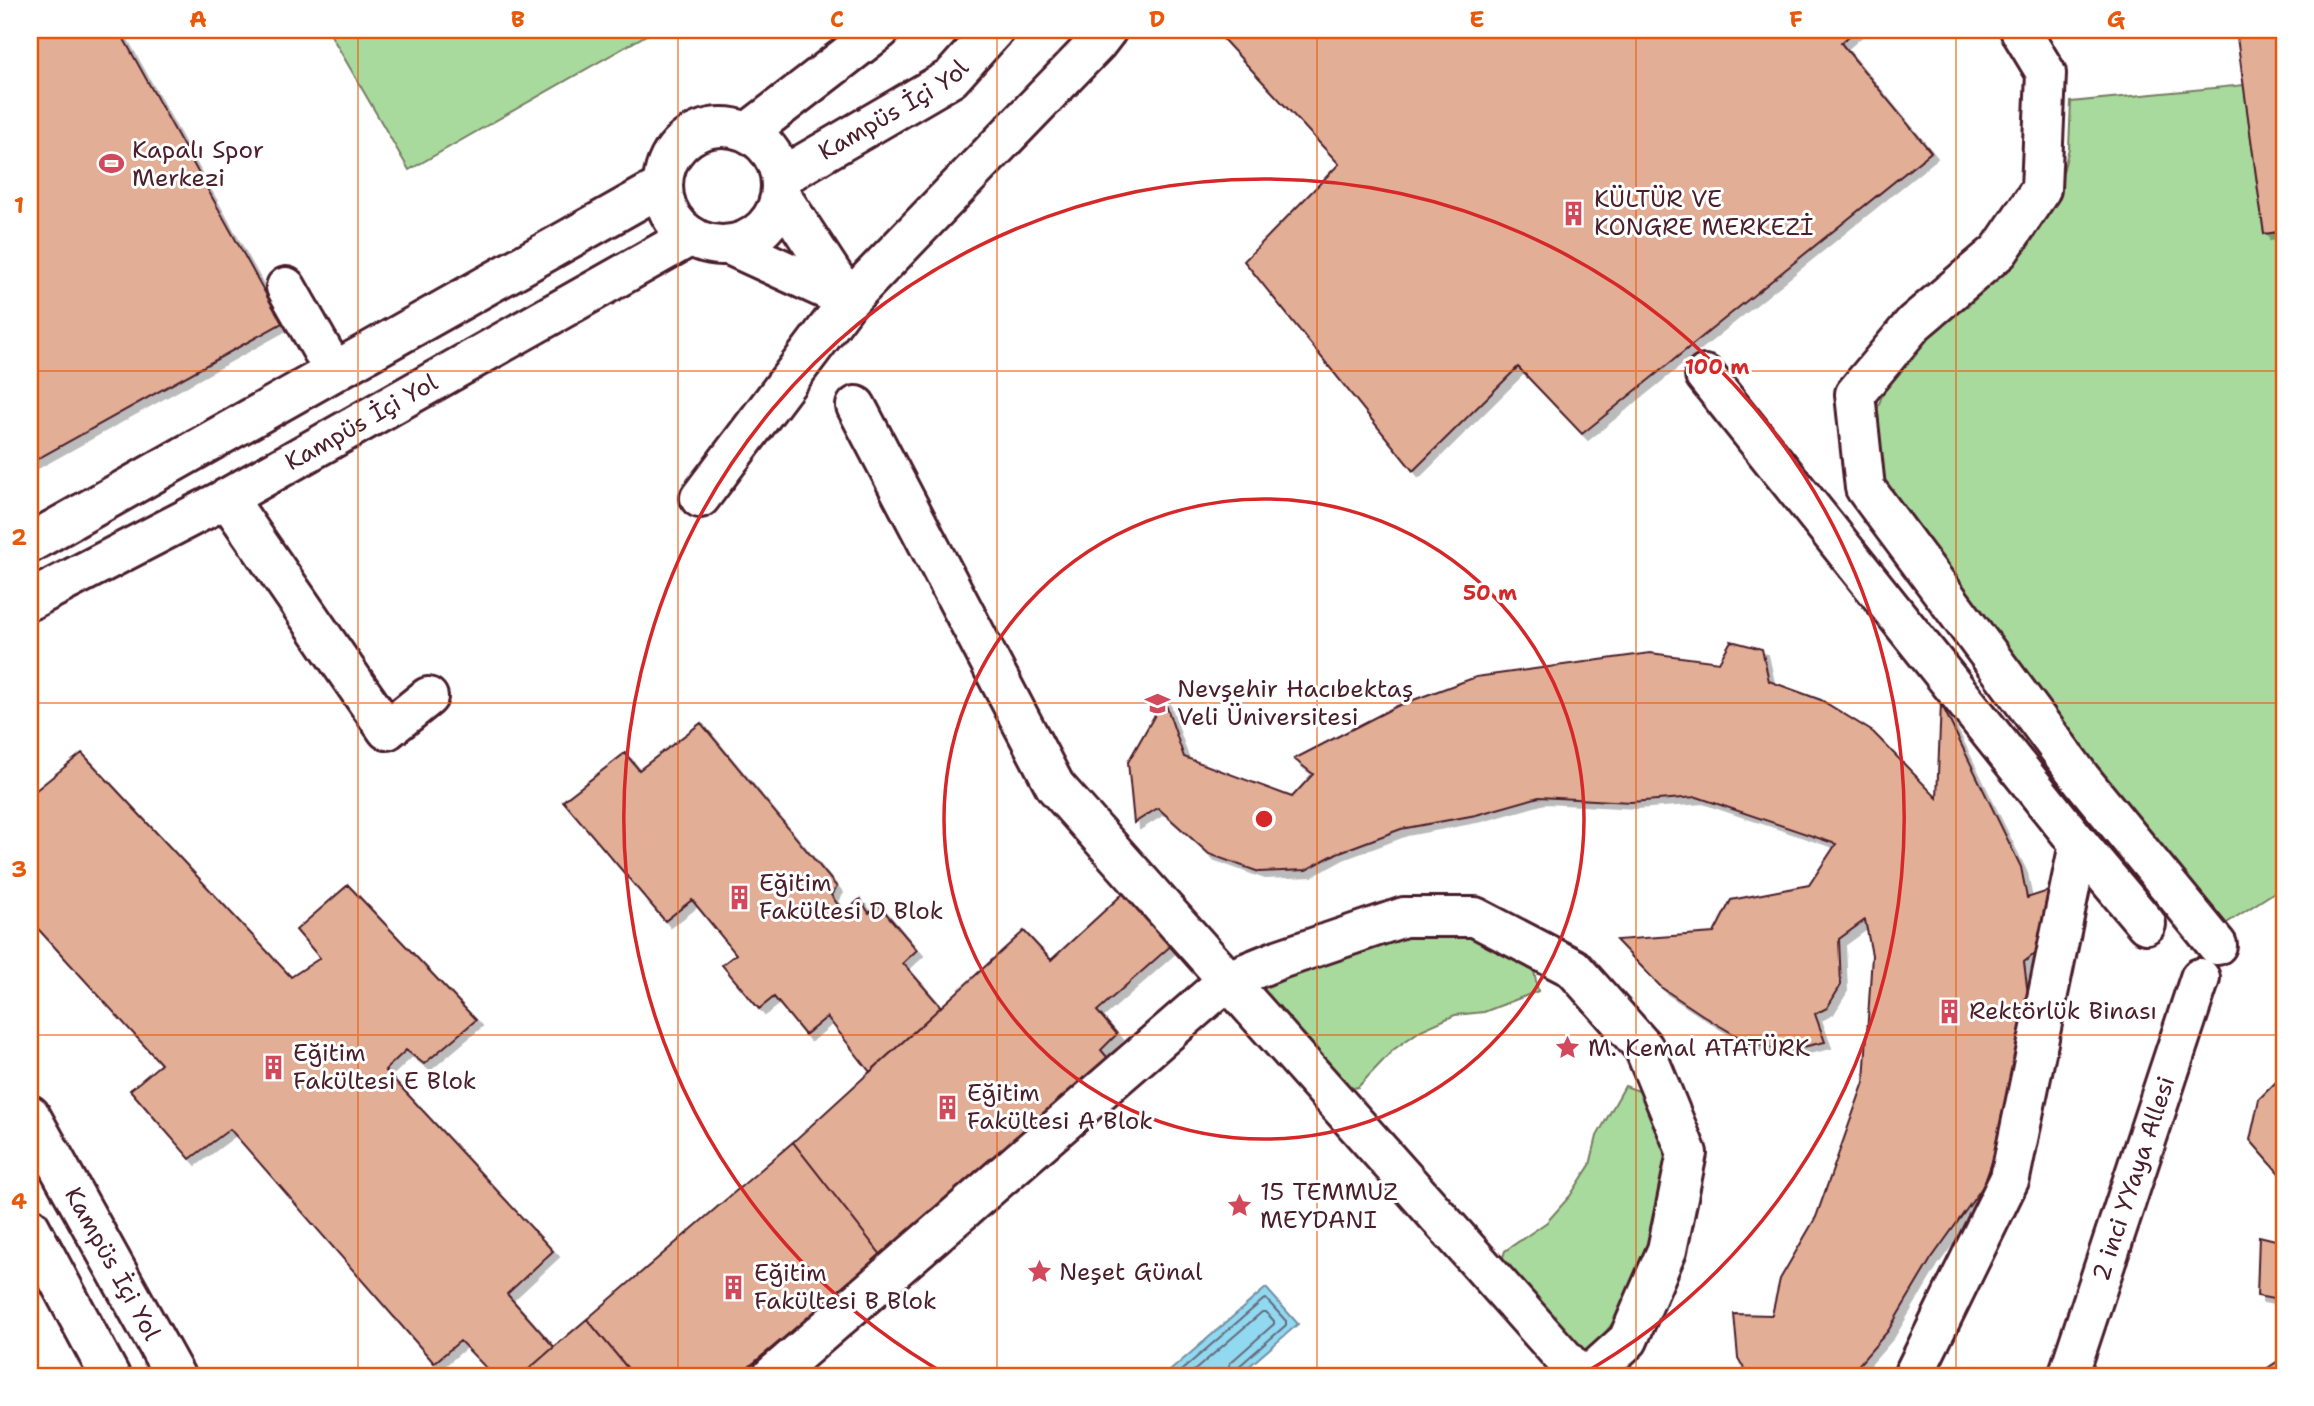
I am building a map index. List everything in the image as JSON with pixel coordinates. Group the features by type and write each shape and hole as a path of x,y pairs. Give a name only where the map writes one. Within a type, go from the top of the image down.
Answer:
{"street":[{"path":"748,132 880,30"},
{"name":"Kampüs İçi Yol","path":"781,186 951,78 993,30"},
{"path":"700,498 849,300 1107,30"},
{"path":"2020,30 2046,73 2041,189 1999,251 1914,323 1855,394 1865,488 2082,780 2217,945"},
{"path":"781,186 775,214 763,229 748,239 729,245 709,244 691,236 676,223 666,205 663,186 666,166 675,148 690,135 709,127 729,127 748,132 765,144 775,159 781,186 849,300"},
{"path":"30,542 663,186"},
{"name":"Kampüs İçi Yol","path":"30,600 227,498 691,236"},
{"path":"729,245 849,300"},
{"path":"286,287 334,370"},
{"path":"1705,374 2079,844 2146,924"},
{"path":"856,406 1055,786 1580,1376"},
{"path":"227,498 387,730 428,696"},
{"path":"1913,1376 2010,1178 2079,844"},
{"path":"772,1376 1228,980 1280,959 1404,918 1475,917 1573,968 1644,1048 1687,1153 1667,1250 1628,1340 1588,1376"},
{"name":"2 inci YYaya Allesi","path":"2068,1376 2200,978"},
{"name":"Kampüs İçi Yol","path":"30,1115 175,1376"},
{"path":"30,1227 110,1376"}],"green space":[{"path":"328,30 655,30 409,170"},
{"path":"2244,85 2264,234 2284,231 2284,886 2219,928 1879,492 1874,418 1890,373 1922,337 1969,305 2026,250 2055,204 2069,148 2071,102"},
{"path":"1466,931 1532,961 1538,991 1484,1012 1455,1015 1421,1030 1393,1050 1358,1087 1343,1090 1257,1000 1267,985 1290,977 1318,962 1406,932"},
{"path":"1625,1086 1653,1096 1668,1126 1673,1187 1624,1308 1605,1333 1594,1356 1578,1364 1500,1266 1505,1251 1547,1222 1570,1196 1590,1165 1597,1136"}],"water":[{"path":"1266,1288 1298,1324 1238,1376 1164,1376"}],"building":[{"name":"Kapalı Spor Merkezi","path":"30,30 119,30 282,323 30,463"},
{"name":"KÜLTÜR VE KONGRE MERKEZİ","path":"1234,30 1856,30 1841,43 1931,152 1582,434 1518,367 1413,471 1244,261 1339,164 1223,39"},
{"path":"2236,30 2284,30 2284,231 2264,234"},
{"name":"Rektörlük Binası","path":"1731,641 1762,649 1769,681 1821,700 1873,732 1937,798 1941,703 2021,867 2027,898 2048,891 2053,940 2024,962 2029,1003 2009,1113 1984,1185 1931,1259 1888,1331 1849,1376 1748,1376 1738,1358 1734,1314 1772,1315 1780,1279 1816,1217 1864,1082 1872,955 1865,920 1839,939 1841,985 1827,1008 1815,1014 1825,1042 1785,1051 1749,1043 1713,1022 1662,988 1616,940 1714,933 1731,900 1809,885 1836,844 1697,797 1631,802 1539,797 1476,815 1401,829 1337,853 1306,870 1259,872 1209,854 1158,808 1134,823 1128,762 1164,699 1184,757 1292,797 1313,774 1294,759 1397,706 1476,677 1650,653 1719,662"},
{"name":"Eğitim Fakültesi D Blok","path":"701,723 837,887 831,895 844,913 860,899 869,913 879,905 917,950 903,963 941,1007 870,1072 827,1017 805,1035 774,997 759,1009 722,965 736,954 692,900 665,921 563,801 625,753 639,770"},
{"name":"Eğitim Fakültesi E Blok","path":"82,753 291,977 320,958 296,930 348,885 476,1020 424,1064 406,1050 385,1070 553,1251 507,1294 554,1347 521,1376 494,1376 460,1341 434,1363 230,1129 190,1159 130,1090 161,1064 30,920 30,795"},
{"name":"Eğitim Fakültesi A Blok","path":"1127,890 1174,943 1097,1011 1117,1034 1101,1050 1113,1064 882,1256 793,1142 1024,931 1051,960"},
{"path":"2284,1074 2284,1179 2250,1140 2259,1099"},
{"name":"Eğitim Fakültesi B Blok","path":"793,1142 882,1256 738,1376 634,1376 587,1319"},
{"path":"2259,1236 2284,1242 2284,1301 2257,1296"},
{"path":"587,1319 634,1376 521,1376 554,1347"},
{"path":"2284,1357 2284,1376 2256,1376"}],"place":[{"name":"Kapalı Spor Merkezi","path":"112,164"},
{"name":"KÜLTÜR VE KONGRE MERKEZİ","path":"1574,213"},
{"name":"Nevşehir Hacıbektaş Veli Üniversitesi","path":"1157,703"},
{"name":"Eğitim Fakültesi D Blok","path":"739,897"},
{"name":"Rektörlük Binası","path":"1949,1011"},
{"name":"M. Kemal ATATÜRK","path":"1568,1048"},
{"name":"Eğitim Fakültesi E Blok","path":"273,1067"},
{"name":"Eğitim Fakültesi A Blok","path":"947,1107"},
{"name":"15 TEMMUZ MEYDANI","path":"1240,1206"},
{"name":"Neşet Günal","path":"1039,1272"},
{"name":"Eğitim Fakültesi B Blok","path":"734,1287"}]}
